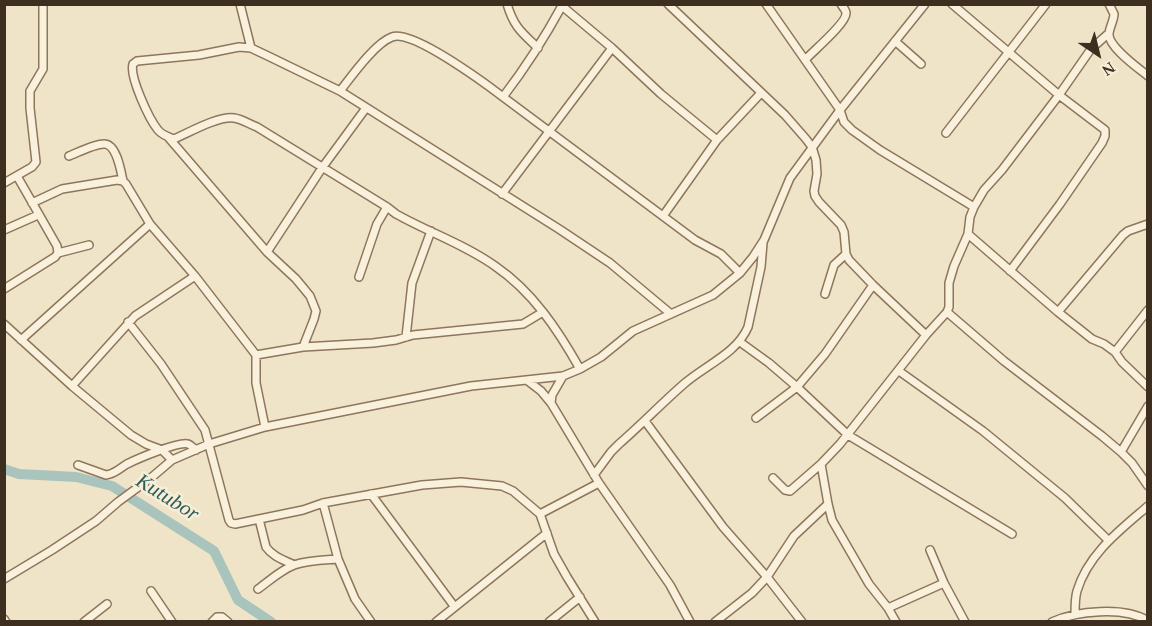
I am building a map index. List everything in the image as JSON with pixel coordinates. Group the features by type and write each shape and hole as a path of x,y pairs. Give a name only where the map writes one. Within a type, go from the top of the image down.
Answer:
{"street":[{"path":"5,182 32,167 36,162 30,91 43,69 42,4"},
{"path":"240,4 251,48"},
{"path":"507,4 518,29 538,48"},
{"path":"668,4 785,115 812,147 817,174 815,196 841,225 849,260 926,335"},
{"path":"766,4 840,110 844,122 880,150 974,207"},
{"path":"805,60 839,27 846,16 841,4"},
{"path":"4,579 87,527 172,460 209,444 265,427 471,386 563,376 601,357 633,331 713,295 740,273 753,257 764,240 790,178 840,110 925,4"},
{"path":"952,4 1008,53 1105,130 1105,136 1070,190 1010,271"},
{"path":"945,133 1046,4"},
{"path":"1110,4 1114,19 1109,39 1127,59 1148,76"},
{"path":"503,97 523,71 563,5 661,94 717,140"},
{"path":"773,478 785,490 790,491 821,464 848,435 926,335 947,312 949,283 968,234 974,207 984,190 1002,170 1092,48 1109,33"},
{"path":"340,91 380,45 391,37 399,36 437,52 461,66 695,240 720,254 740,273"},
{"path":"895,42 921,64"},
{"path":"303,347 314,319 314,303 306,291 267,252 168,137 158,130 147,112 135,83 131,68 137,61 199,55 239,46 251,48 340,91 559,229 610,263 671,314"},
{"path":"501,194 612,48"},
{"path":"663,216 717,140 761,93"},
{"path":"267,252 322,168 366,108"},
{"path":"168,137 174,139 220,118 232,117 257,127 396,214 493,264 521,287 543,312 580,369"},
{"path":"69,156 105,144 112,148 123,181 150,224 195,276 256,355 256,382 265,427"},
{"path":"17,176 57,246 58,253"},
{"path":"32,203 62,189 123,181"},
{"path":"359,277 377,224 387,207"},
{"path":"4,230 38,214"},
{"path":"21,340 150,224"},
{"path":"1058,312 1122,235 1148,224"},
{"path":"406,337 412,283 431,231"},
{"path":"968,234 1058,312 1092,339 1115,352 1148,387"},
{"path":"594,475 611,452 687,381 745,336 761,267 764,240"},
{"path":"4,289 58,253 88,245"},
{"path":"825,294 834,265 846,254"},
{"path":"72,386 128,322 143,309 195,276"},
{"path":"756,418 797,387 825,354 873,285"},
{"path":"1115,352 1148,310"},
{"path":"256,355 303,347 374,343 413,335 523,324 543,312"},
{"path":"947,312 1004,361 1121,452 1148,486"},
{"path":"128,322 161,364 205,430 231,523 422,485 471,482 502,486 513,491 540,514 554,554 595,621"},
{"path":"4,324 72,386 131,435 162,450 172,460"},
{"path":"740,342 797,387 848,435 1012,534"},
{"path":"898,371 983,431 1065,498 1108,540"},
{"path":"551,403 552,395 563,376"},
{"path":"528,381 551,403 598,483 660,570 690,621"},
{"path":"1121,452 1148,406"},
{"path":"645,421 723,527 802,621"},
{"path":"78,465 110,475 126,465 182,444 188,444 196,450"},
{"path":"821,464 832,520 869,584 896,621"},
{"path":"540,514 598,483"},
{"path":"371,494 454,606"},
{"path":"323,503 338,559 355,599 371,621"},
{"path":"716,621 767,578 794,536 828,504"},
{"path":"1075,614 1077,590 1089,566 1108,540 1148,506"},
{"path":"259,519 266,548 294,565"},
{"path":"436,621 547,533"},
{"path":"930,550 944,583 965,621"},
{"path":"258,590 282,571 294,565 338,559"},
{"path":"888,608 944,583"},
{"path":"151,591 172,621"},
{"path":"549,621 580,597"},
{"path":"84,621 107,604"},
{"path":"1052,621 1075,614 1099,612 1125,614 1148,621"},
{"path":"212,621 217,617 228,621"}],"waterway":[{"name":"Kutubor","path":"4,469 19,474 76,477 112,486 214,551 238,600 271,622"}]}
